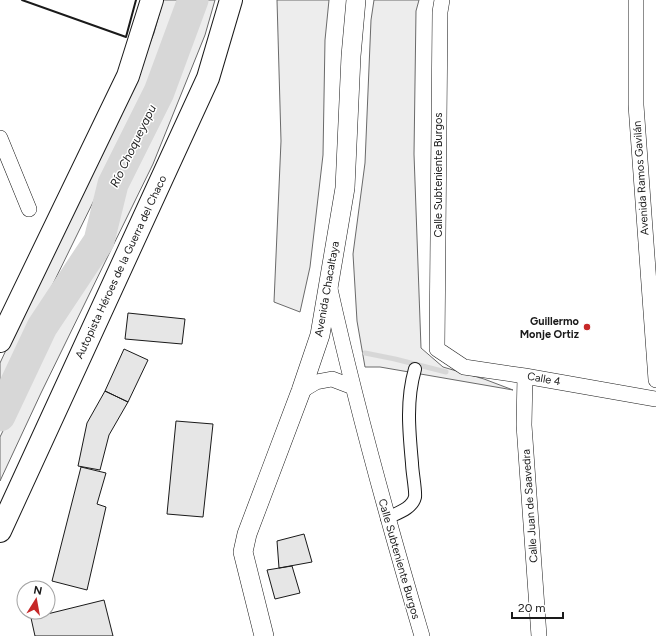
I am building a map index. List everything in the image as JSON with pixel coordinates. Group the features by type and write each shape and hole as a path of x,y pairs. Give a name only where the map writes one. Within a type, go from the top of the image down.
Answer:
{"highway":[{"path":"0,341 128,76 152,0"},
{"name":"Autopista Héroes de la Guerra del Chaco","path":"0,531 208,78 232,0"}],"street":[{"name":"Avenida Chacaltaya","path":"264,636 243,552 247,534 301,391 320,335 345,188 351,56 356,0"},
{"name":"Calle Subteniente Burgos","path":"437,349 440,12 442,0"},
{"name":"Avenida Ramos Gavilán","path":"636,0 636,105 656,380"},
{"path":"0,138 29,209"},
{"name":"Calle Subteniente Burgos","path":"328,284 377,481 422,636"},
{"name":"Calle 4","path":"437,349 464,367 656,399"},
{"path":"387,518 409,507 415,496 408,431 410,384 415,369"},
{"name":"Calle Juan de Saavedra","path":"525,376 524,425 539,636"},
{"path":"301,391 316,382 332,379 353,387"}],"shaded area":[{"path":"163,0 179,0 148,90 0,392 0,363 45,266 123,111 154,33"},
{"path":"202,0 215,0 205,35 153,164 41,393 0,481 0,437 170,87"},
{"path":"277,0 329,0 325,40 323,155 310,267 300,312 274,302 281,141"},
{"path":"374,0 419,0 416,11 414,154 421,348 443,367 484,379 513,390 380,367 365,367 357,321 353,254 365,163 371,20"}],"building":[{"path":"128,313 185,319 182,344 125,339"},
{"path":"124,349 148,360 128,402 105,391"},
{"path":"105,391 128,402 109,435 100,470 78,466 87,423"},
{"path":"176,421 213,424 203,517 167,514"},
{"path":"81,467 106,473 97,504 106,507 87,590 52,580"},
{"path":"304,534 312,562 279,568 277,541"},
{"path":"292,566 300,593 275,599 267,570"},
{"path":"104,600 113,636 35,636 31,620 56,620 56,612"}],"waterway":[{"name":"Río Choqueyapu","path":"0,416 42,327 99,241 113,184 159,92 193,0"},
{"path":"365,353 446,372"}],"wall":[{"path":"22,0 126,37 136,0"}],"place":[{"name":"Guillermo Monje Ortiz","path":"587,327"}]}
